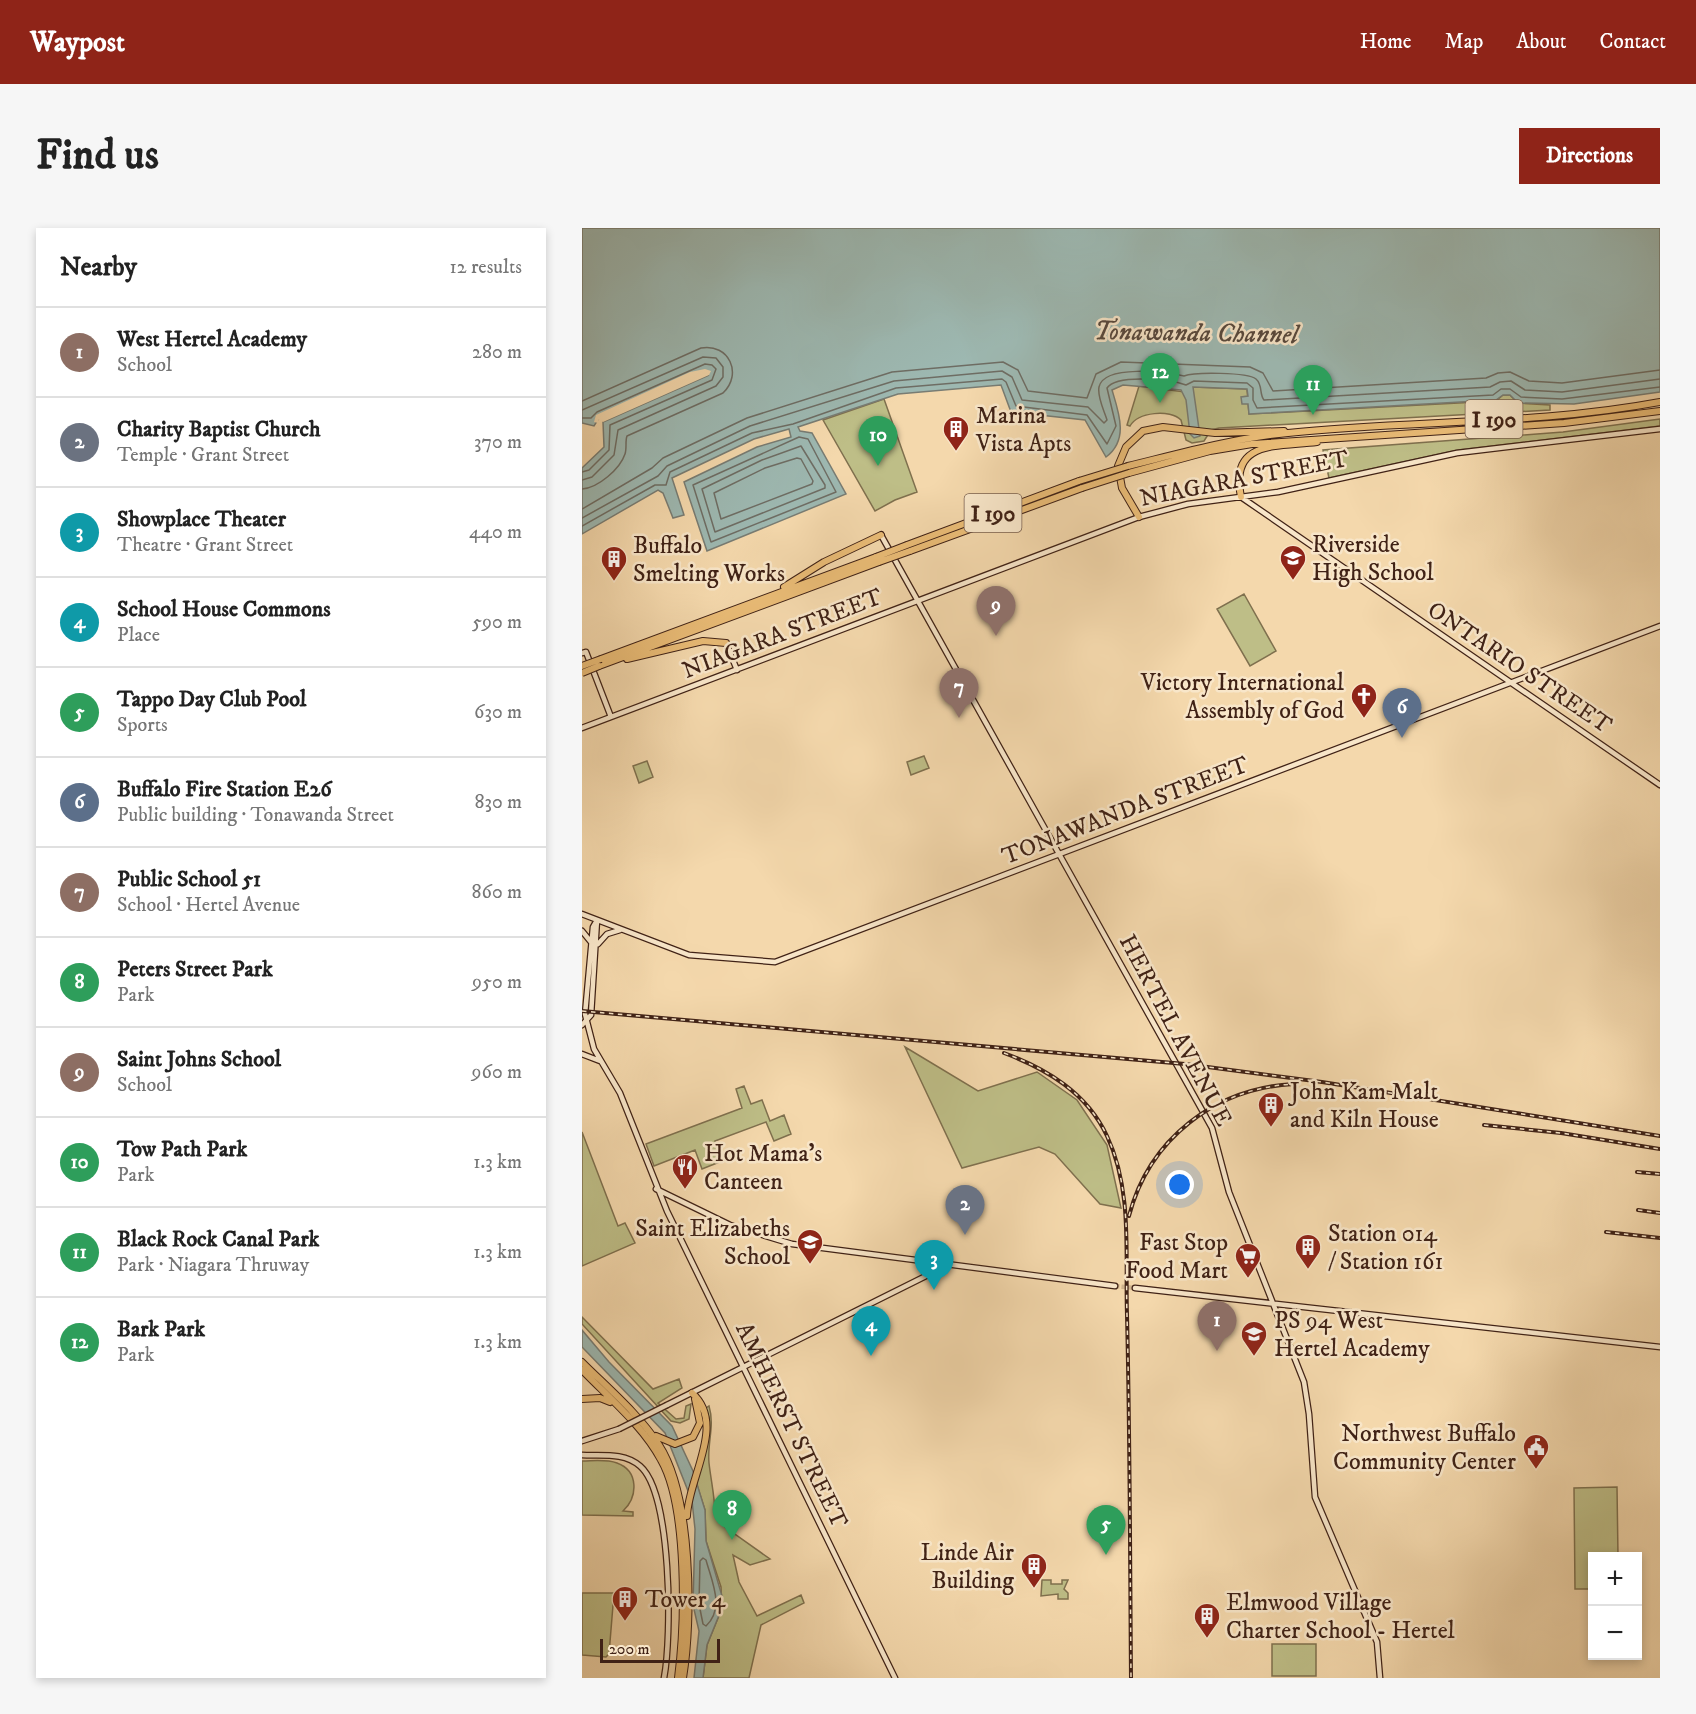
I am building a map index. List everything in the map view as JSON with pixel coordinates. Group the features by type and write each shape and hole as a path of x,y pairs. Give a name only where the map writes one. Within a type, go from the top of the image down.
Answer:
{"highway":[{"name":"I 190","path":"582,673 704,619 725,616 1081,485 1189,453 1287,433 1554,415 1660,402"},
{"name":"I 190","path":"1209,448 1354,436 1556,424 1660,411"},
{"path":"1139,516 1120,483 1118,466 1121,455 1132,439 1143,431 1155,427 1215,433 1281,430 1287,433"},
{"path":"1240,497 1239,468 1253,452 1354,436"},
{"path":"742,606 787,586 824,562 881,535"},
{"name":"I 190","path":"582,666 602,663 703,627 742,606 878,560"},
{"path":"602,663 703,641 726,643"},
{"path":"582,1362 645,1427 663,1452 678,1486 685,1528"},
{"path":"582,1370 618,1407 662,1460 678,1508 682,1620 678,1678"},
{"path":"645,1427 665,1442 683,1443 693,1437 700,1423 700,1412 692,1393"},
{"path":"683,1678 687,1617 685,1528 688,1497 707,1424 703,1408 692,1393"},
{"path":"582,1399 600,1398 618,1407"}],"street":[{"name":"NIAGARA STREET","path":"582,728 1139,516 1188,504 1240,497 1457,453 1660,429"},
{"name":"ONTARIO STREET","path":"1240,497 1660,785"},
{"name":"HERTEL AVENUE","path":"881,535 1209,1121 1229,1192 1275,1304 1308,1398 1315,1497 1377,1642 1380,1678"},
{"name":"TONAWANDA STREET","path":"597,920 689,955 771,963 1660,626"},
{"path":"726,643 736,670"},
{"path":"584,652 611,717"},
{"path":"582,914 597,920"},
{"path":"597,920 593,927 591,942 585,1014 592,1043 600,1061"},
{"path":"582,1024 591,1015 597,920"},
{"path":"596,947 607,934 623,930"},
{"path":"582,931 591,942"},
{"path":"582,1054 600,1061"},
{"name":"AMHERST STREET","path":"600,1061 620,1093 656,1189 895,1678"},
{"path":"656,1189 730,1225 792,1244 1114,1286"},
{"path":"582,1442 619,1429 948,1264"},
{"path":"1135,1288 1660,1347"},
{"path":"582,1455 628,1458 646,1471 653,1486 661,1512 665,1551 668,1634 664,1678"}],"green space":[{"path":"1139,386 1192,393 1193,387 1247,389 1249,414 1496,401 1503,395 1510,395 1518,403 1550,405 1550,410 1219,428 1211,430 1204,441 1192,443 1186,440 1181,420 1170,414 1147,415 1134,421 1130,426 1127,425"},
{"path":"884,399 917,492 875,511 823,420"},
{"path":"1660,419 1660,426 1458,450 1329,478 1323,450 1563,432"},
{"path":"1244,594 1276,651 1250,666 1217,609"},
{"path":"924,756 929,768 911,775 907,762"},
{"path":"647,761 653,777 639,783 633,766"},
{"path":"905,1047 978,1091 1037,1072 1077,1100 1107,1145 1121,1208 1100,1204 1055,1154 1039,1147 962,1168"},
{"path":"744,1086 751,1104 762,1100 770,1121 784,1115 791,1134 774,1141 766,1122 715,1141 722,1161 702,1169 695,1150 654,1166 646,1144 742,1108 736,1089"},
{"path":"582,1132 618,1226 625,1223 635,1243 582,1266"},
{"path":"582,1317 653,1389 679,1379 682,1388 658,1403 676,1419 684,1418 686,1406 691,1404 689,1419 680,1423 671,1421 582,1324"},
{"path":"709,1406 711,1421 709,1463 715,1515 722,1515 725,1527 770,1559 750,1565 733,1555 739,1582 757,1616 801,1595 804,1603 761,1625 749,1678 703,1678 707,1645 722,1608 721,1587 706,1541 705,1510 696,1482 709,1435 709,1418 706,1408"},
{"path":"582,1461 613,1462 629,1472 633,1478 633,1492 623,1511 633,1512 633,1516 582,1515"},
{"path":"1617,1487 1618,1552 1588,1552 1588,1589 1575,1589 1574,1488"},
{"path":"1042,1580 1051,1580 1051,1584 1062,1584 1062,1580 1068,1580 1064,1589 1068,1593 1068,1599 1058,1599 1058,1594 1041,1596"},
{"path":"582,1593 614,1593 609,1654 606,1657 582,1655"},
{"path":"1272,1644 1316,1644 1316,1676 1272,1676"}],"water":[{"name":"Tonawanda Channel","path":"582,228 1660,228 1660,392 1574,404 1518,403 1510,395 1503,395 1496,400 1249,414 1248,404 1242,404 1241,397 1248,396 1247,389 1193,387 1200,436 1194,438 1190,434 1186,400 1181,390 1123,385 1112,390 1119,417 1120,434 1118,443 1106,457 1085,420 1011,412 1001,385 898,394 798,427 800,431 812,433 846,494 707,551 684,482 757,447 791,437 789,429 754,439 672,478 684,515 673,518 663,493 658,490 582,534 582,468 604,447 603,422 709,375 599,418 594,426 582,423"},
{"path":"582,1330 609,1362 672,1426 693,1471 705,1510 706,1541 722,1596 722,1608 707,1645 703,1678 694,1678 699,1631 693,1605 695,1529 692,1501 665,1433 582,1347"}],"pier":[{"path":"705,369 711,371 709,375 603,422 599,419 598,423 594,422 596,415 690,372"}],"tunnel":[{"path":"1115,1286 1135,1288"}],"railway":[{"path":"582,1011 1185,1064 1322,1082 1660,1136"},
{"path":"1004,1053 1050,1075 1064,1084 1089,1107 1107,1136 1121,1179 1127,1247 1131,1678"},
{"path":"1129,1216 1139,1188 1152,1163 1169,1141 1189,1123 1212,1107 1238,1095 1294,1084"},
{"path":"1484,1125 1561,1133 1660,1149"},
{"path":"1637,1172 1660,1174"},
{"path":"1638,1210 1660,1213"},
{"path":"1606,1232 1660,1238"}],"place":[{"name":"Bark Park","path":"1160,403"},
{"name":"Black Rock Canal Park","path":"1313,415"},
{"name":"Marina Vista Apts","path":"956,452"},
{"name":"Tow Path Park","path":"878,466"},
{"name":"Riverside High School","path":"1293,581"},
{"name":"Buffalo Smelting Works","path":"614,582"},
{"name":"Saint Johns School","path":"996,636"},
{"name":"Public School 51","path":"959,718"},
{"name":"Victory International Assembly of God","path":"1364,719"},
{"name":"Buffalo Fire Station E26","path":"1402,738"},
{"name":"John Kam Malt and Kiln House","path":"1271,1128"},
{"name":"Hot Mama’s Canteen","path":"685,1190"},
{"name":"Charity Baptist Church","path":"965,1235"},
{"name":"Saint Elizabeths School","path":"810,1265"},
{"name":"Station 014 / Station 161","path":"1308,1270"},
{"name":"Fast Stop Food Mart","path":"1248,1279"},
{"name":"Showplace Theater","path":"934,1290"},
{"name":"West Hertel Academy","path":"1217,1351"},
{"name":"School House Commons","path":"871,1356"},
{"name":"PS 94 West Hertel Academy","path":"1254,1357"},
{"name":"Northwest Buffalo Community Center","path":"1536,1470"},
{"name":"Peters Street Park","path":"732,1540"},
{"name":"Tappo Day Club Pool","path":"1106,1555"},
{"name":"Linde Air Building","path":"1034,1589"},
{"name":"Tower 4","path":"625,1622"},
{"name":"Elmwood Village Charter School - Hertel","path":"1207,1639"}]}
